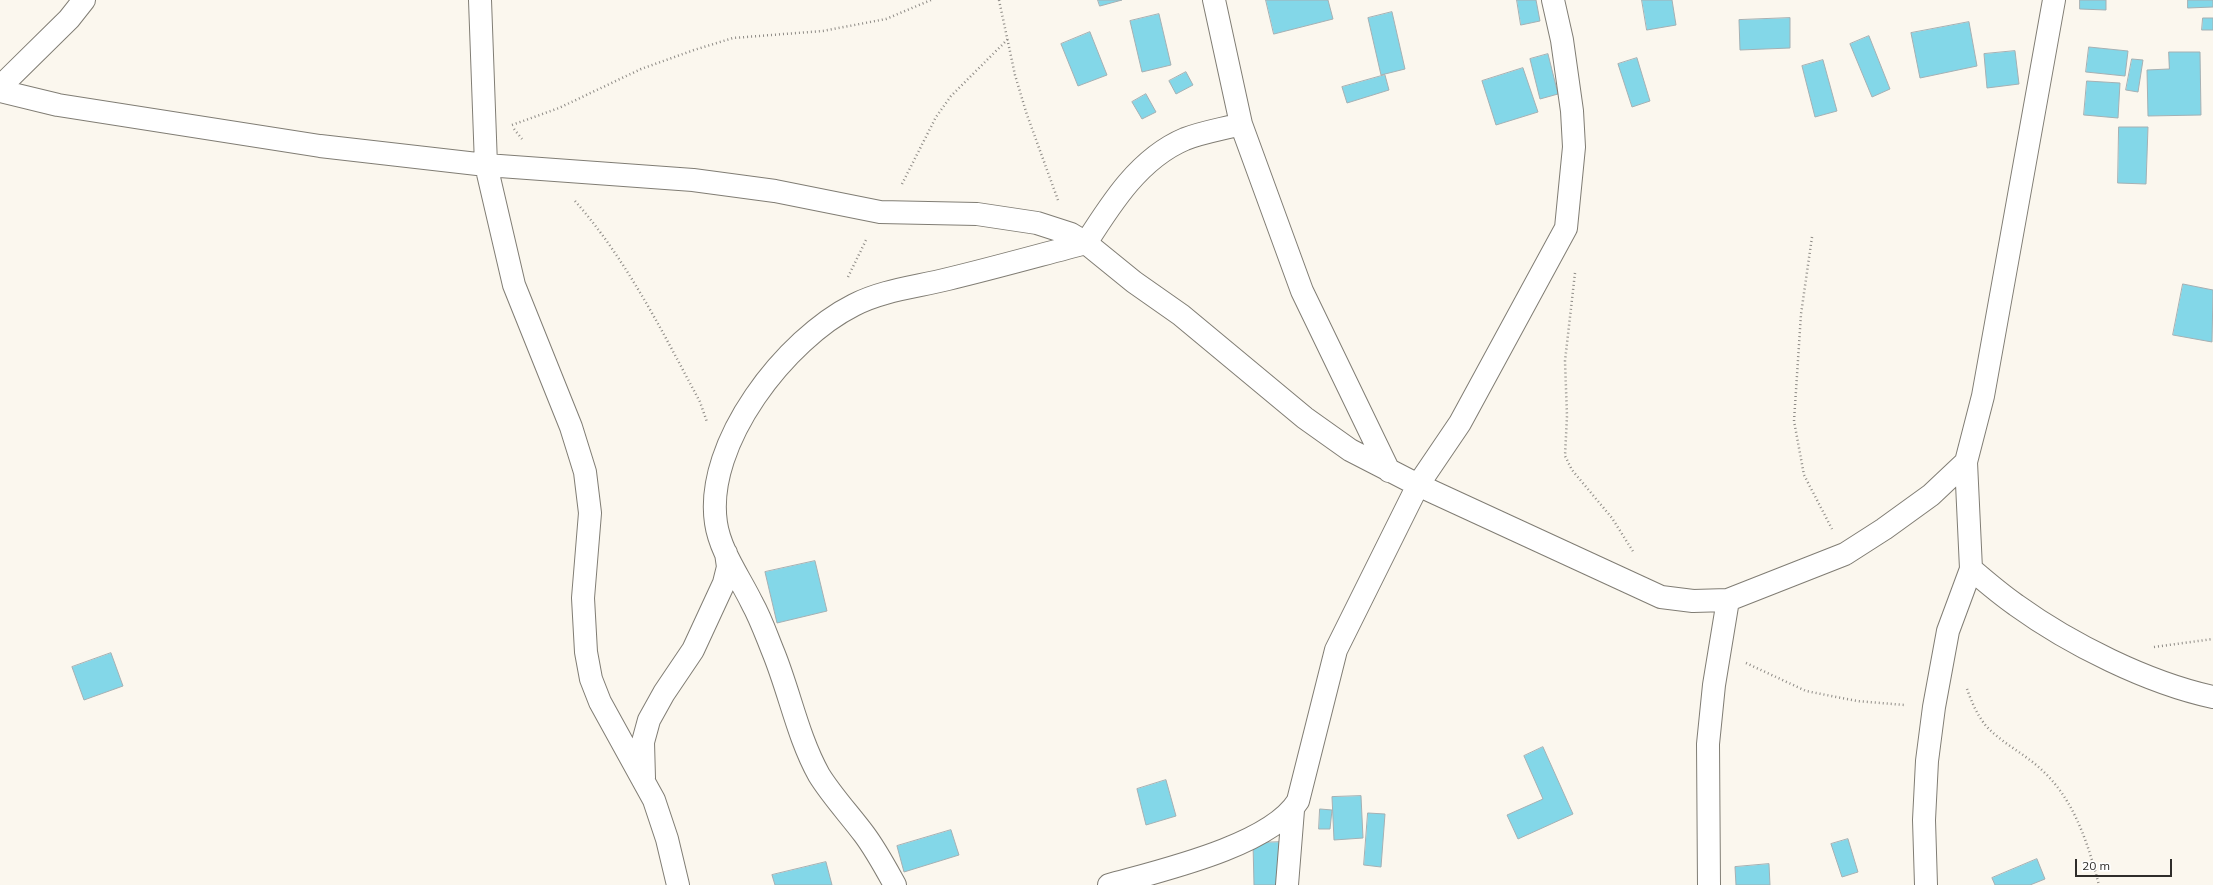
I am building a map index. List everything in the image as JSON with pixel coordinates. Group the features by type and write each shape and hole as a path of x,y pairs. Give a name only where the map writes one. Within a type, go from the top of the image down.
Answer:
{"street":[{"path":"0,87 69,19 84,0"},
{"path":"480,0 486,165 514,285 571,427 586,472 590,513 583,598 586,652 591,679 600,702 644,779 654,800 667,839 678,885"},
{"path":"1214,0 1241,124 1302,291 1389,471"},
{"path":"1108,885 1195,861 1220,851 1257,834 1282,820 1293,810 1298,801 1336,650 1418,486 1460,424 1566,228 1574,147 1562,40 1553,0"},
{"path":"1926,885 1924,820 1927,761 1934,707 1948,631 1970,569 1966,462 1984,388 2054,0"},
{"path":"0,91 58,105 177,125 320,146 486,165 693,180 775,191 880,212 977,214 1038,223 1079,238 1134,282 1204,334 1305,418 1350,450 1418,486 1661,597 1693,601 1728,600 1845,554 1884,529 1930,495 1966,462"},
{"path":"644,779 643,742 649,720 664,693 693,650 724,583 728,567 725,550 716,520 715,507 719,473 728,447 763,385 794,348 829,319 862,302 888,292 947,280 1079,238 1144,166 1163,150 1187,138 1241,124"},
{"path":"725,550 754,606 772,650 812,759 820,776 879,856 895,885"},
{"path":"1970,569 2015,605 2061,635 2148,677 2190,692 2213,697"},
{"path":"1709,885 1708,744 1720,643 1728,600"},
{"path":"1287,885 1293,810"}],"path":[{"path":"709,429 700,402 638,290 592,222 511,126 559,108 641,69 733,38 823,31 886,19 931,0"},
{"path":"999,0 1015,75 1027,115 1079,238"},
{"path":"847,278 880,212 905,179 936,117 951,96 1008,39"},
{"path":"1812,237 1801,314 1794,421 1804,475 1845,554"},
{"path":"1575,272 1565,361 1567,416 1565,456 1572,470 1612,518 1635,554"},
{"path":"2148,648 2213,639"},
{"path":"1720,643 1746,663 1806,691 1857,701 1934,707"},
{"path":"1966,684 1977,712 1990,730 2043,771 2058,788 2072,809 2085,837 2099,885"}],"building":[{"path":"1098,0 1122,0 1100,6"},
{"path":"1266,0 1328,0 1333,19 1274,34"},
{"path":"1517,0 1536,0 1540,21 1521,25"},
{"path":"1642,0 1672,0 1676,25 1647,30"},
{"path":"2080,0 2106,0 2106,10 2080,9"},
{"path":"2188,0 2213,0 2213,7 2188,8"},
{"path":"1392,12 1405,69 1381,75 1368,18"},
{"path":"1159,14 1171,65 1142,72 1130,21"},
{"path":"1790,18 1790,48 1740,50 1739,20"},
{"path":"2203,18 2213,18 2213,30 2202,30"},
{"path":"1969,22 1977,66 1920,78 1911,33"},
{"path":"1090,32 1107,75 1078,86 1061,44"},
{"path":"1869,36 1890,89 1872,97 1850,44"},
{"path":"2089,47 2128,51 2125,76 2086,72"},
{"path":"2015,51 2019,84 1987,88 1984,54"},
{"path":"2169,52 2200,52 2201,115 2148,116 2147,70 2169,69"},
{"path":"1548,54 1558,94 1540,99 1530,59"},
{"path":"1637,58 1650,101 1632,107 1618,64"},
{"path":"2132,59 2143,60 2138,92 2126,90"},
{"path":"1823,60 1837,111 1815,117 1802,66"},
{"path":"1523,68 1538,112 1496,125 1482,81"},
{"path":"1186,72 1193,85 1176,94 1169,81"},
{"path":"1385,75 1389,90 1347,103 1342,87"},
{"path":"2087,81 2120,83 2118,118 2084,115"},
{"path":"1146,94 1156,112 1142,119 1132,102"},
{"path":"2119,127 2148,127 2146,184 2118,183"},
{"path":"2183,284 2213,290 2212,342 2173,335"},
{"path":"815,561 827,611 777,623 765,572"},
{"path":"111,653 123,686 84,700 72,667"},
{"path":"1543,747 1573,814 1518,839 1507,815 1543,799 1524,756"},
{"path":"1166,780 1176,816 1146,825 1137,789"},
{"path":"1361,796 1363,838 1334,840 1332,797"},
{"path":"1320,809 1332,810 1330,829 1319,829"},
{"path":"1368,813 1385,814 1381,867 1364,865"},
{"path":"951,830 959,855 904,872 897,846"},
{"path":"1848,839 1858,872 1842,877 1831,844"},
{"path":"1283,842 1283,885 1254,885 1253,843"},
{"path":"2037,859 2045,879 2030,885 1995,885 1992,878"},
{"path":"826,862 832,885 775,885 772,875"},
{"path":"1769,864 1770,885 1736,885 1735,867"}]}
